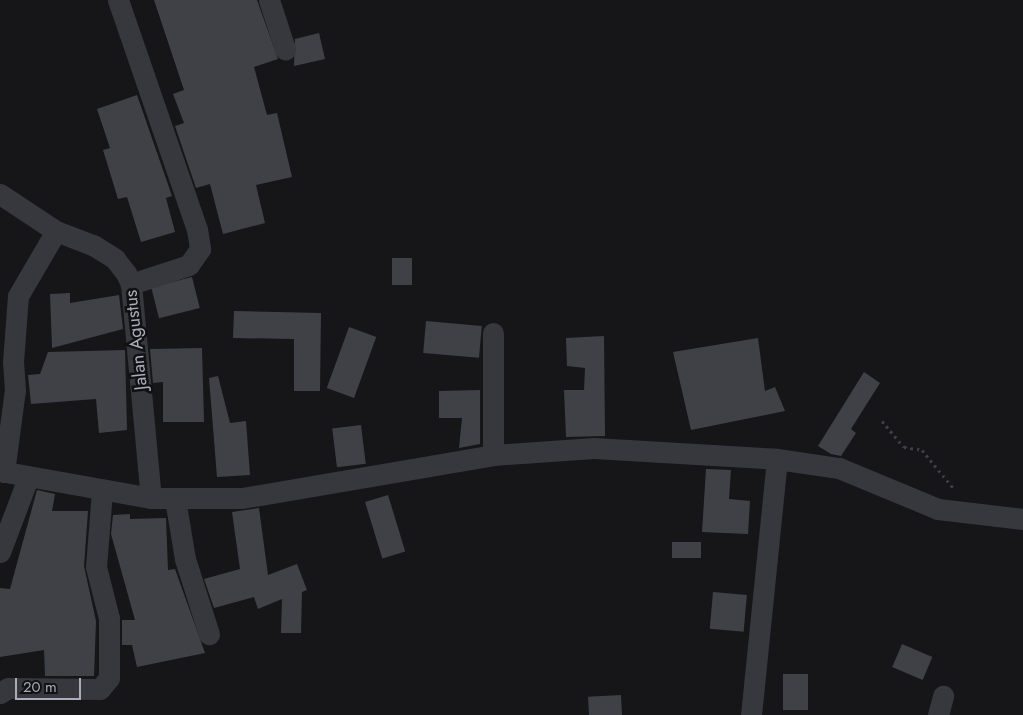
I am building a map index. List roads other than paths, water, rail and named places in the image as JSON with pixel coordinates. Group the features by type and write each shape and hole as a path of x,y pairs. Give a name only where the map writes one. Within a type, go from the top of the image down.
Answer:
{"street":[{"path":"118,0 197,229 200,250 189,265 131,284"},
{"path":"269,0 285,49"},
{"name":"Jalan Agustus","path":"0,194 56,231 93,245 115,259 131,284 151,498"},
{"path":"56,231 18,296 13,362 15,390 2,471 28,478 151,498 242,498 493,455 594,448 777,459 839,468 938,508 1023,519"},
{"path":"493,333 493,455"},
{"path":"751,715 777,459"},
{"path":"0,552 28,478"},
{"path":"0,693 8,688 100,689 109,678 109,618 96,567 102,491"},
{"path":"175,499 185,559 209,634"}]}
